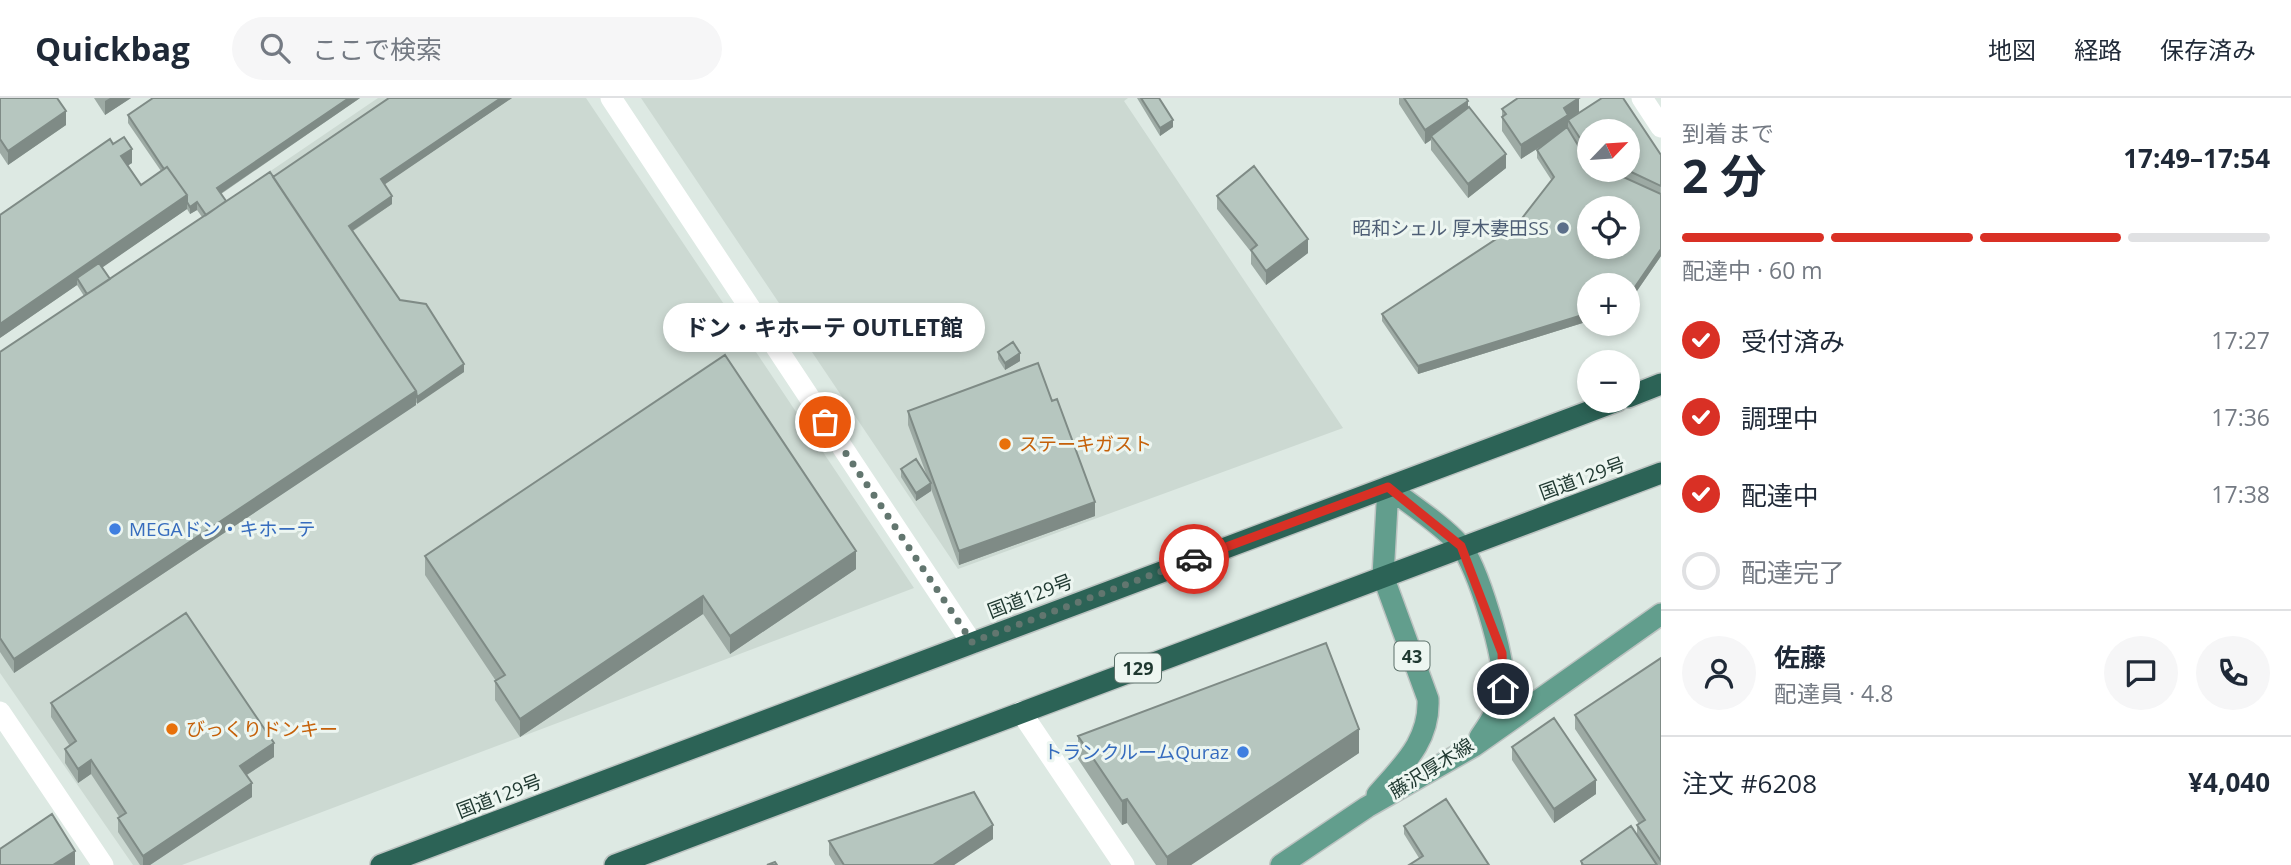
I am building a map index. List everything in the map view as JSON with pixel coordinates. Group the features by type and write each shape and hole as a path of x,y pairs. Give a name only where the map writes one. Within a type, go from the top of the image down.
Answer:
{"highway":[{"path":"1640,392 1661,384"},
{"name":"国道129号","path":"381,865 1585,413"},
{"name":"国道129号","path":"615,865 1661,473"}],"main road":[{"path":"1388,487 1461,546"},
{"name":"藤沢厚木線","path":"1367,807 1414,752 1424,735 1429,717 1428,699 1383,576 1388,487"},
{"name":"藤沢厚木線","path":"1281,865 1367,807 1474,746 1493,718 1503,689 1502,653 1461,546"},
{"name":"43","path":"1474,746 1661,614"}],"street":[{"path":"611,98 972,642"},
{"path":"1642,98 1661,127"},
{"path":"0,712 103,865"},
{"path":"1021,712 1124,865"}],"shaded area":[{"path":"378,98 586,98 914,588 182,865 133,865 0,673 0,355"},
{"path":"641,98 1128,98 1124,101 1343,428 958,569"}],"building":[{"path":"0,98 57,98 66,111 8,151 0,139"},
{"path":"153,98 349,98 217,188 226,201 206,215 197,202 190,207 187,195 167,167 164,169 128,115"},
{"path":"389,98 501,98 381,179 392,196 349,226 400,300 426,304 464,364 417,397 416,391 273,177"},
{"path":"1141,98 1159,98 1173,120 1160,128"},
{"path":"1404,98 1466,98 1468,101 1425,130"},
{"path":"1518,98 1579,98 1564,108 1568,115 1521,145 1502,117 1506,114 1502,109"},
{"path":"1602,98 1623,98 1637,119 1577,119 1577,134 1568,120"},
{"path":"1469,107 1506,154 1468,184 1431,136"},
{"path":"1640,124 1661,155 1661,186 1640,176"},
{"path":"1567,127 1577,144 1577,182 1634,182 1661,194 1661,249 1640,280 1640,273 1577,273 1577,317 1418,366 1382,314 1516,226 1554,177 1537,150"},
{"path":"124,137 132,149 121,156 141,185 167,167 187,195 0,324 0,215 110,139 113,144"},
{"path":"1254,166 1308,239 1266,271 1251,250 1257,245 1217,196"},
{"name":"MEGAドン・キホーテ","path":"270,172 416,391 14,659 0,638 0,352"},
{"path":"99,263 110,279 87,294 77,278"},
{"path":"1013,342 1020,353 1005,363 998,352"},
{"path":"725,355 856,551 730,636 703,596 520,719 495,681 505,675 425,556"},
{"path":"1038,363 1052,401 1057,399 1095,502 959,551 908,411"},
{"path":"916,459 931,483 916,493 901,469"},
{"path":"186,613 274,743 240,766 252,783 143,856 118,818 126,813 91,760 78,769 65,749 76,741 51,703"},
{"path":"1326,643 1359,729 1167,857 1127,799 1122,801 1078,736"},
{"path":"1661,658 1661,861 1637,825 1645,820 1575,715"},
{"path":"1554,718 1596,780 1554,809 1512,747"},
{"path":"974,792 993,825 933,865 844,865 829,841"},
{"path":"1446,799 1489,865 1409,865 1423,856 1404,826"},
{"path":"52,814 75,851 53,865 0,865 0,849"},
{"path":"1631,826 1657,865 1583,865 1581,861"}],"way so far":[{"path":"825,422 972,642 1194,559"}],"place":[{"name":"昭和シェル 厚木妻田SS","path":"1563,228"},
{"name":"ドン・キホーテ OUTLET館","path":"825,422"},
{"name":"ステーキガスト","path":"1005,444"},
{"name":"MEGAドン・キホーテ","path":"115,529"},
{"name":"びっくりドンキー","path":"172,729"},
{"name":"トランクルームQuraz","path":"1243,752"}],"route":[{"path":"1194,559 1388,487 1461,546 1502,653 1503,689"}]}
